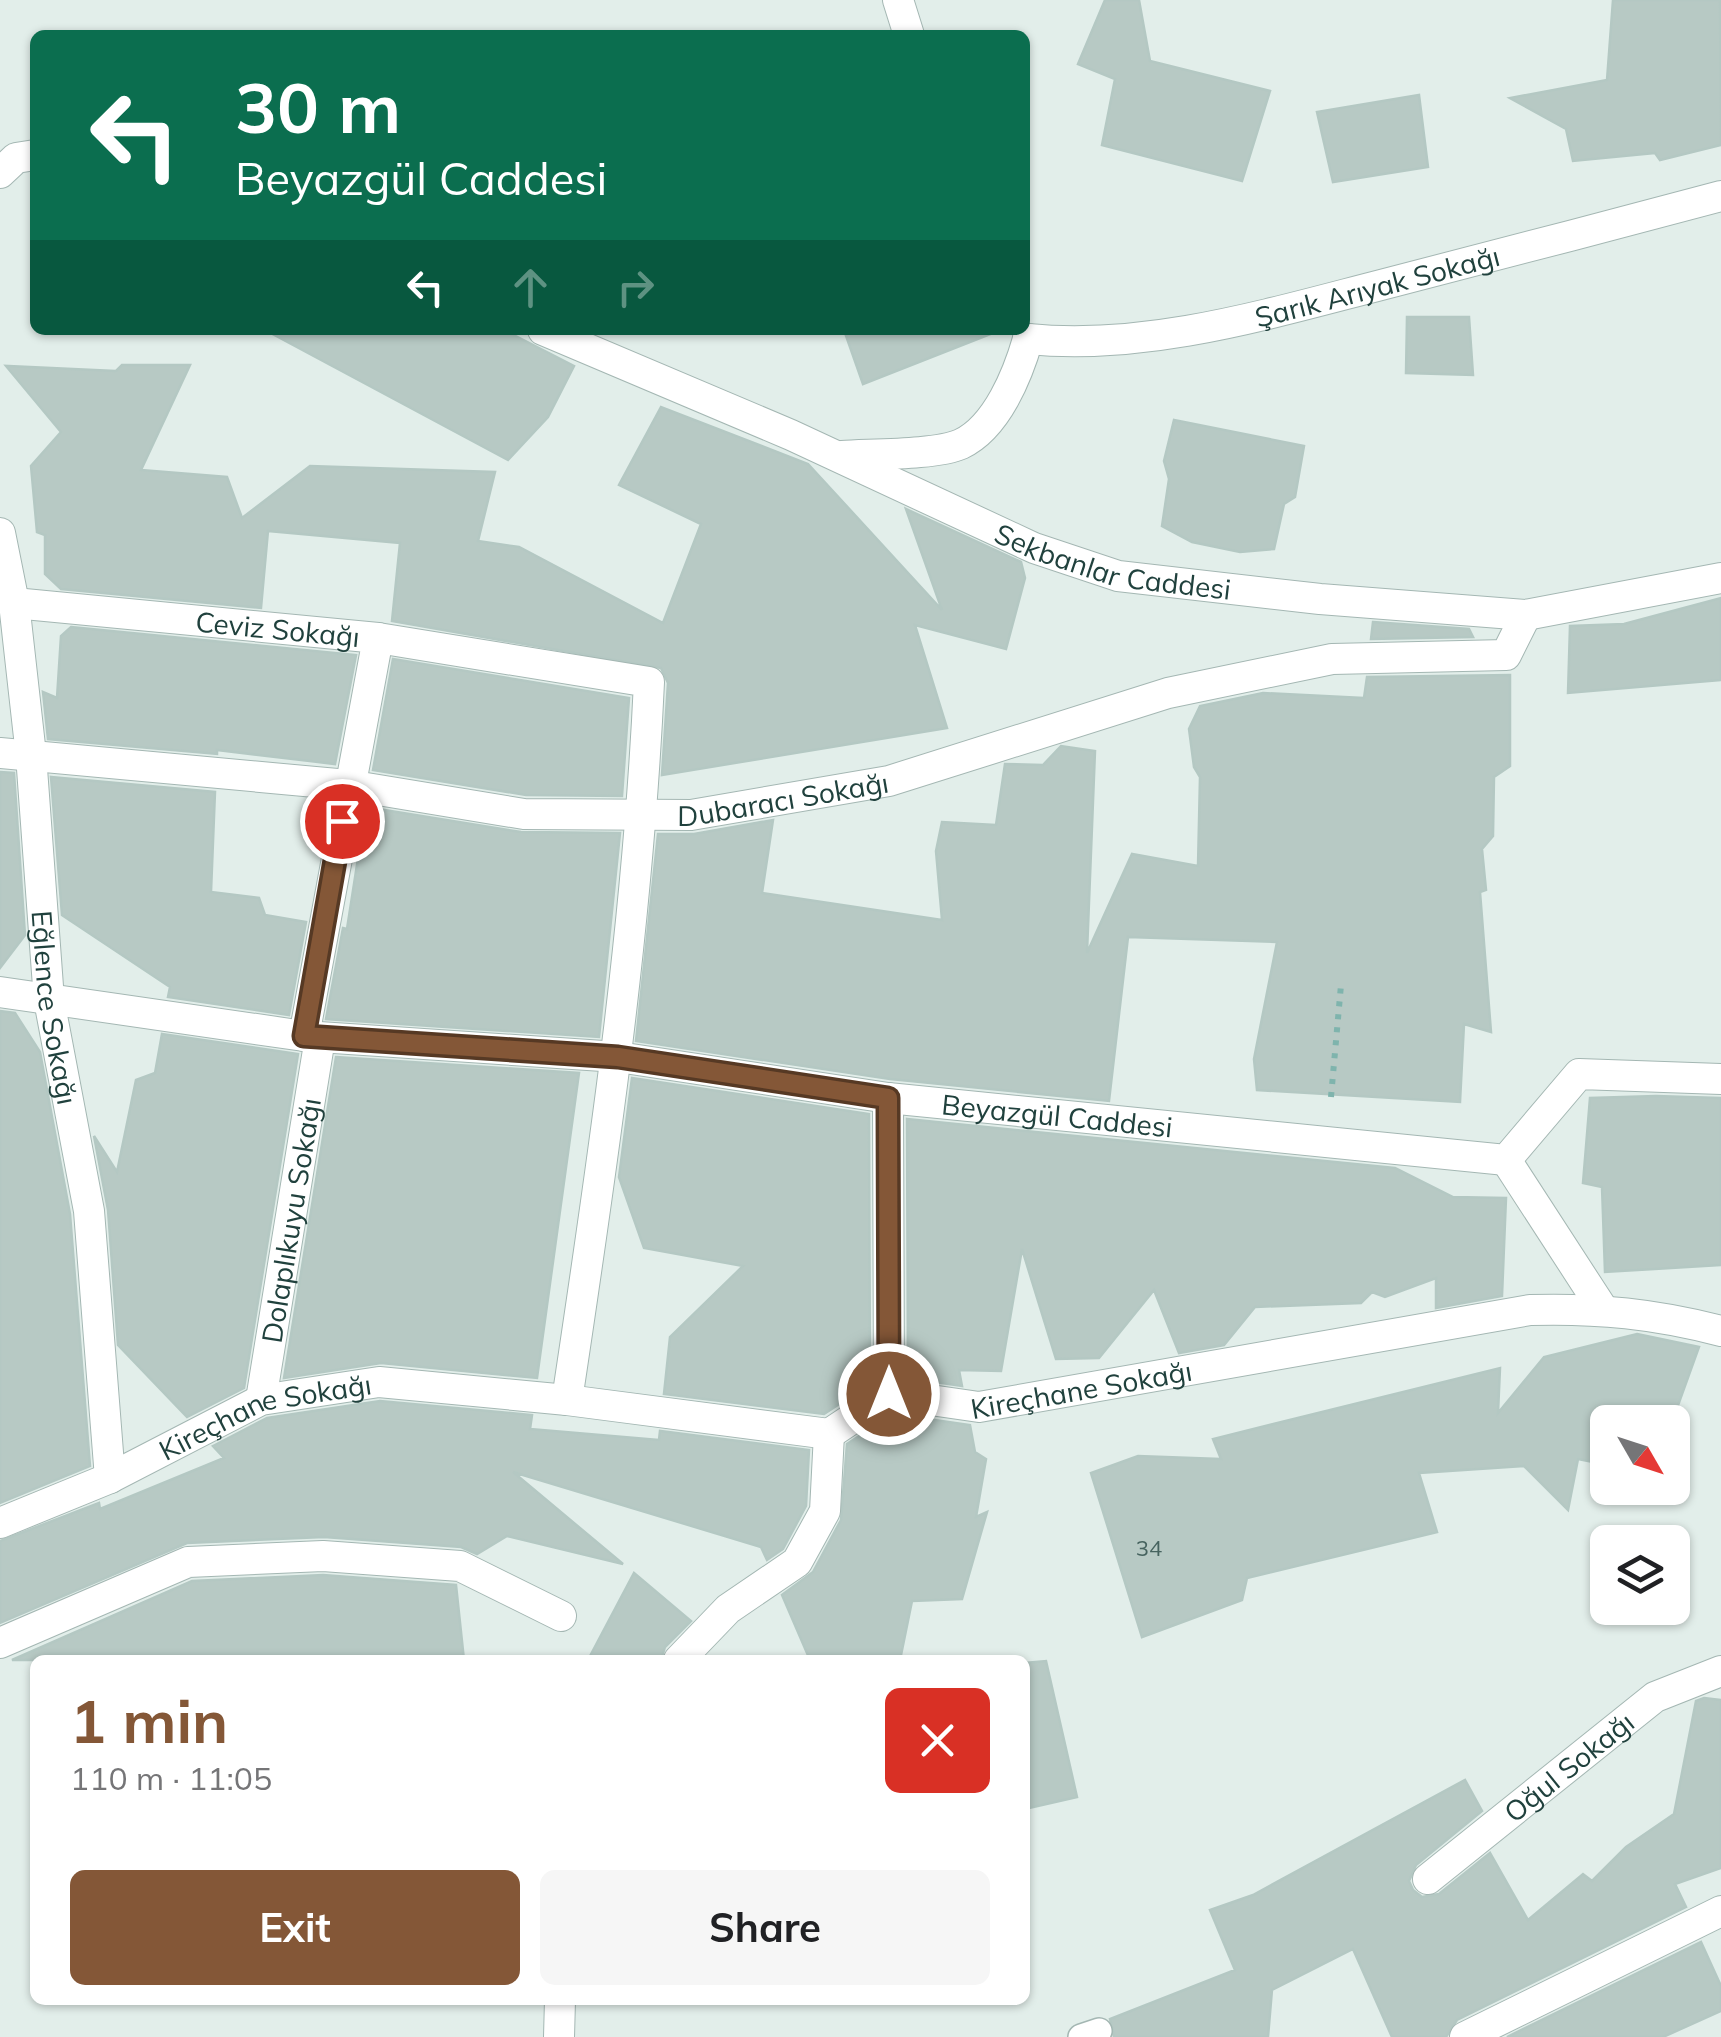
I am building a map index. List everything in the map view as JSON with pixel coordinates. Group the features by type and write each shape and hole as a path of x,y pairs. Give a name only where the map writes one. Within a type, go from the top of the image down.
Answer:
{"street":[{"path":"898,0 907,30"},
{"name":"Şarık Arıyak Sokağı","path":"1026,335 1064,343 1128,339 1263,316 1721,196"},
{"name":"Sekbanlar Caddesi","path":"554,335 837,456 1034,548 1118,576 1320,599 1526,615 1721,578"},
{"path":"837,456 961,444 987,421 1016,380 1026,335"},
{"name":"Eğlence Sokağı","path":"0,532 14,603 31,755 50,1000 89,1210 110,1478"},
{"name":"Ceviz Sokağı","path":"14,603 378,638 348,785 312,1037"},
{"name":"Dubaracı Sokağı","path":"0,754 348,785 524,814 691,815 889,781 1168,692 1332,660 1506,655 1526,615"},
{"path":"378,638 649,682 643,812 618,1057 566,1400"},
{"name":"Beyazgül Caddesi","path":"0,992 312,1037 618,1057 888,1098 1506,1160"},
{"name":"Dolaplıkuyu Sokağı","path":"261,1400 312,1037"},
{"path":"1602,1308 1506,1160 1579,1074 1721,1078"},
{"path":"684,1655 728,1609 797,1562 825,1512 830,1434 889,1394 888,1098"},
{"name":"Kireçhane Sokağı","path":"889,1394 978,1406 1530,1310 1602,1308 1721,1330"},
{"name":"Kireçhane Sokağı","path":"0,1523 110,1478 261,1400 379,1382 566,1400 830,1434"},
{"path":"0,1643 188,1562 323,1556 460,1566 562,1616"},
{"name":"Oğul Sokağı","path":"1428,1879 1655,1696 1721,1670"},
{"path":"1465,2037 1721,1911"},
{"path":"559,2037 560,2005"}],"path":[{"path":"1324,1143 1341,985"}],"building":[{"path":"1105,0 1139,0 1150,61 1270,91 1242,181 1102,145 1115,79 1078,64"},
{"path":"1613,0 1720,0 1721,145 1660,160 1655,153 1573,161 1566,129 1510,98 1607,80"},
{"path":"1419,95 1428,167 1333,182 1317,112"},
{"path":"1407,317 1469,317 1473,375 1406,373"},
{"path":"274,335 514,335 574,366 548,417 508,460"},
{"path":"846,335 988,335 863,384"},
{"path":"122,365 190,365 141,470 227,477 242,518 310,466 495,472 478,541 519,547 663,623 701,524 619,485 661,407 808,464 942,610 906,509 1021,562 1025,578 1006,649 915,625 947,728 662,775 668,683 661,668 392,621 400,543 268,531 261,608 61,589 45,574 45,535 37,532 31,466 61,432 6,366 116,371"},
{"path":"1174,420 1304,446 1295,497 1284,504 1274,549 1240,552 1192,542 1162,526 1169,479 1164,461"},
{"path":"1721,598 1721,680 1568,693 1570,626 1624,624"},
{"path":"1373,622 1469,629 1473,637 1371,639"},
{"path":"71,627 356,655 335,764 217,750 217,754 48,739 43,692 57,698 61,636"},
{"path":"393,659 629,698 622,796 526,795 373,770"},
{"path":"1510,675 1510,766 1494,777 1493,836 1482,849 1486,890 1480,892 1491,1032 1464,1024 1460,1102 1257,1090 1254,1059 1277,942 1128,937 1109,1101 890,1079 636,1041 658,834 694,834 773,820 762,893 942,920 936,851 942,822 996,825 1005,764 1043,765 1061,746 1095,751 1087,953 1132,854 1198,866 1200,777 1194,767 1189,729 1200,706 1263,693 1364,698 1367,677"},
{"path":"0,772 14,773 25,935 0,968"},
{"path":"51,777 215,792 211,892 259,898 265,915 306,922 289,1015 168,997 170,987 62,915"},
{"path":"366,807 521,832 620,833 599,1037 326,1019 343,928 347,929"},
{"path":"0,1011 15,1013 40,1052 70,1214 90,1466 0,1503"},
{"path":"162,1034 298,1054 244,1388 187,1417 118,1345 108,1210 94,1136 117,1172 136,1080 155,1073"},
{"path":"336,1057 579,1073 537,1378 381,1363 284,1378"},
{"path":"632,1078 869,1114 870,1384 824,1414 664,1394 670,1337 743,1266 644,1248 619,1177"},
{"path":"1590,1098 1721,1098 1721,1265 1605,1272 1602,1187 1583,1183"},
{"path":"907,1119 1395,1168 1453,1197 1506,1198 1502,1296 1436,1308 1436,1278 1385,1297 1372,1292 1361,1303 1255,1307 1224,1345 1179,1353 1154,1290 1099,1358 1056,1359 1022,1249 1001,1371 959,1370 962,1386 908,1378"},
{"path":"1637,1334 1699,1347 1678,1405 1590,1405 1590,1461 1578,1459 1568,1510 1524,1466 1419,1473 1437,1532 1247,1578 1242,1600 1142,1637 1091,1473 1138,1456 1221,1459 1213,1439 1500,1368 1498,1413 1544,1357"},
{"path":"380,1401 532,1415 530,1429 659,1440 660,1431 809,1450 806,1506 783,1549 767,1560 761,1547 513,1472 623,1564 507,1536 477,1554 461,1547 324,1537 187,1543 0,1623 0,1541 99,1503 100,1509 224,1458 213,1446 267,1418"},
{"path":"893,1414 970,1425 975,1452 986,1459 976,1517 987,1512 962,1599 912,1601 901,1655 808,1655 782,1595 813,1572 841,1520 847,1444"},
{"path":"634,1573 691,1621 665,1647 663,1655 591,1655"},
{"path":"323,1575 456,1585 463,1655 30,1655 30,1660 12,1660 192,1581"},
{"path":"1046,1661 1077,1797 1030,1808 1030,1663"},
{"path":"1721,1700 1721,1868 1675,1884 1686,1907 1457,2020 1446,2037 1392,2037 1353,1949 1272,1990 1268,2037 1114,2037 1110,2019 1235,1970 1210,1910 1253,1895 1465,1780 1482,1811 1416,1865 1409,1881 1413,1890 1422,1897 1439,1894 1490,1853 1528,1920 1583,1874 1592,1881 1626,1847 1674,1814 1696,1701"},
{"path":"1701,1942 1721,1986 1721,2011 1663,2037 1507,2037"}],"route":[{"path":"342,821 304,1036 618,1057 888,1098 889,1394"}]}
